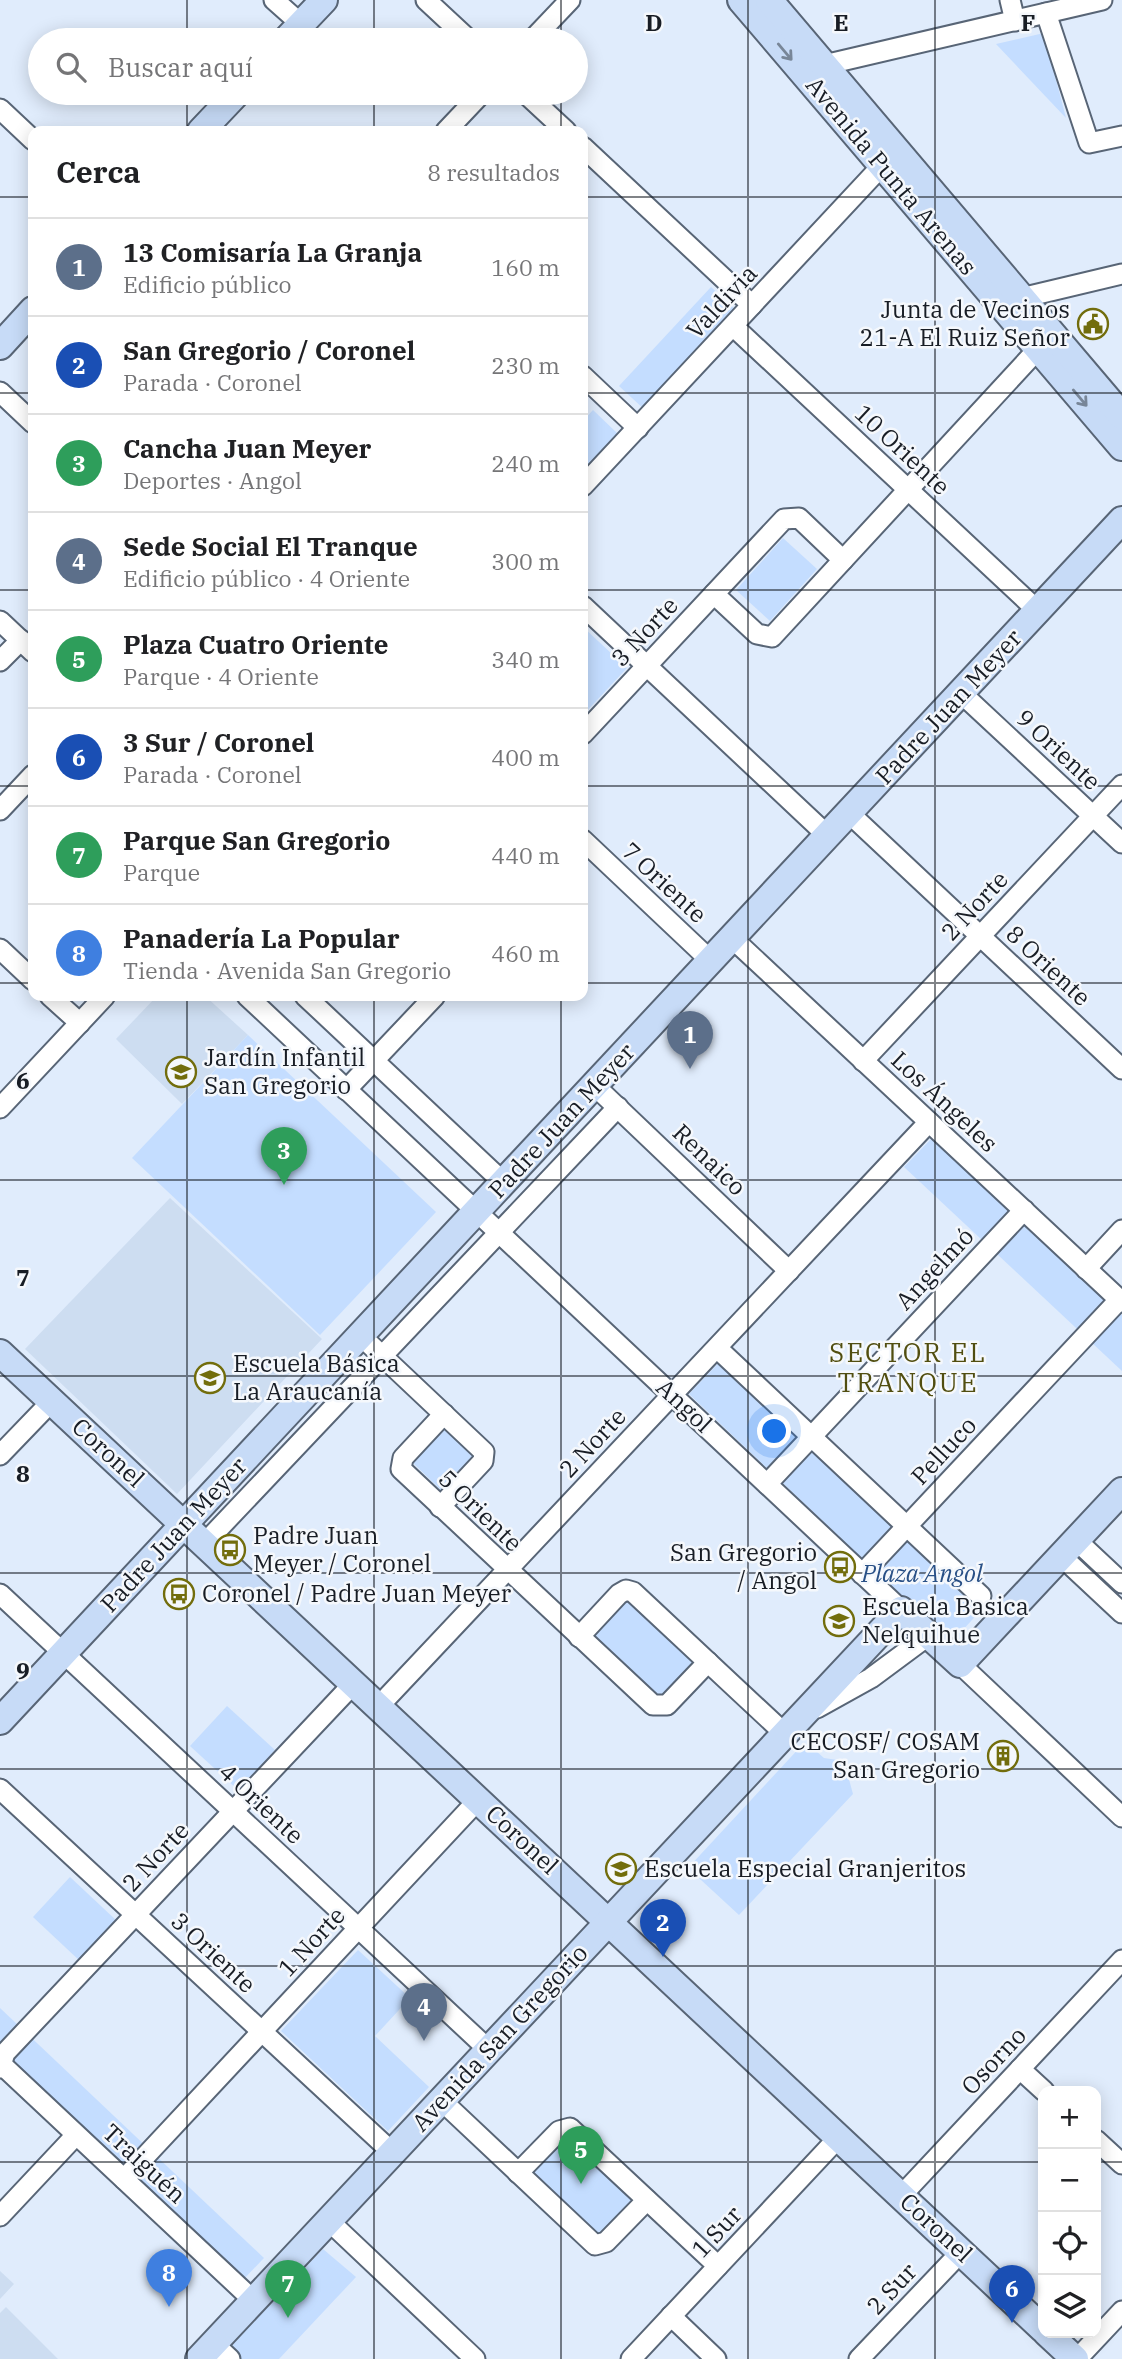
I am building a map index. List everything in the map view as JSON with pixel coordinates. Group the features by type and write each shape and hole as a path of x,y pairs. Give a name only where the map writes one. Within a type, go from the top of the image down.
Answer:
{"street":[{"path":"274,0 291,28"},
{"path":"297,28 324,0"},
{"path":"426,0 456,28"},
{"path":"543,28 569,0"},
{"name":"Avenida Punta Arenas","path":"741,0 1021,298 1122,416"},
{"name":"Avenida Punta Arenas","path":"769,0 824,65 889,158 1038,349 1122,447"},
{"path":"1010,0 1015,21"},
{"path":"824,65 1102,0"},
{"path":"1046,13 1089,143 1122,136"},
{"path":"212,126 228,105"},
{"path":"451,126 471,105"},
{"path":"538,105 561,126"},
{"path":"0,109 28,135"},
{"path":"588,152 752,305"},
{"name":"Valdivia","path":"588,481 889,158"},
{"path":"1021,298 1122,274"},
{"path":"0,346 28,315"},
{"name":"10 Oriente","path":"733,326 1038,611"},
{"name":"3 Norte","path":"714,594 757,634 767,638 776,633 1038,349"},
{"path":"588,381 638,428"},
{"path":"0,392 28,419"},
{"name":"3 Norte","path":"588,729 788,517 799,518 843,560"},
{"name":"Padre Juan Meyer","path":"0,1721 1122,520"},
{"path":"588,611 828,836"},
{"path":"0,621 27,646 0,661"},
{"name":"9 Oriente","path":"961,693 1122,843"},
{"path":"0,810 28,780"},
{"name":"2 Norte","path":"863,1061 1122,785"},
{"name":"8 Oriente","path":"849,813 1122,1069"},
{"name":"7 Oriente","path":"588,846 711,961"},
{"name":"Los Ángeles","path":"732,938 1121,1301"},
{"path":"0,949 28,975"},
{"path":"56,1001 80,1023"},
{"path":"0,1108 100,1001"},
{"name":"Angol","path":"252,1001 1122,1817"},
{"path":"310,1001 504,1183"},
{"path":"346,1090 430,1001"},
{"name":"Renaico","path":"595,1086 789,1271"},
{"name":"Padre Juan Meyer","path":"204,1544 618,1107"},
{"name":"2 Norte","path":"379,1706 929,1122"},
{"name":"Angelmó","path":"767,1484 1024,1210"},
{"path":"1086,1269 1122,1230"},
{"name":"Pelluco","path":"862,1574 1121,1301"},
{"name":"5 Oriente","path":"361,1336 485,1456 440,1507"},
{"path":"717,1348 981,1596"},
{"name":"Coronel","path":"0,1353 1038,2324"},
{"path":"0,1455 51,1401"},
{"name":"5 Oriente","path":"444,1414 400,1465 507,1570 656,1707 669,1703 708,1662"},
{"path":"960,1664 1122,1491"},
{"path":"1068,1548 1122,1583"},
{"path":"1068,1548 1122,1613"},
{"path":"579,1637 619,1594 630,1591 708,1662 793,1725"},
{"name":"4 Oriente","path":"0,1594 489,2050"},
{"name":"Avenida San Gregorio","path":"863,1669 901,1610"},
{"name":"Avenida San Gregorio","path":"214,2354 254,2301 793,1725 863,1669 929,1635"},
{"name":"2 Norte","path":"0,2065 5,2053 354,1683"},
{"name":"3 Oriente","path":"0,1789 393,2153"},
{"name":"1 Norte","path":"124,2179 479,1799"},
{"name":"Osorno","path":"901,2196 1122,1960"},
{"name":"Traiguén","path":"0,2065 254,2301"},
{"path":"1020,2069 1039,2086"},
{"path":"442,2101 598,2246 606,2242 647,2200"},
{"path":"518,2173 566,2127 718,2266"},
{"path":"0,2216 76,2135"},
{"name":"1 Sur","path":"631,2359 839,2137"},
{"path":"1101,2145 1122,2164"},
{"path":"329,2221 475,2359"},
{"name":"2 Sur","path":"859,2359 961,2252"},
{"path":"1077,2359 1122,2311"},
{"path":"671,2316 716,2359"},
{"path":"1053,2338 1077,2359 1090,2359"}],"shaded area":[{"name":"Jardín Infantil San Gregorio","path":"152,1001 211,1001 248,1035 182,1104 116,1039"},
{"path":"170,1198 322,1339 177,1494 25,1349"},
{"path":"0,2271 14,2284 0,2299"},
{"path":"6,2307 58,2359 0,2359 0,2313"}],"green space":[{"path":"1044,33 1066,118 996,44"},
{"path":"711,287 737,311 645,410 619,386"},
{"path":"593,410 618,434 588,467 588,416"},
{"path":"783,538 817,569 770,621 736,590"},
{"path":"588,632 627,668 588,710"},
{"path":"248,1035 436,1212 320,1335 132,1158"},
{"path":"933,1137 1122,1315 1122,1371 904,1167"},
{"name":"Plaza Angol","path":"729,1352 992,1598 951,1643 689,1394"},
{"path":"444,1423 478,1454 444,1493 410,1460"},
{"path":"627,1596 695,1664 659,1701 590,1633"},
{"path":"227,1706 275,1750 238,1790 190,1746"},
{"path":"803,1744 808,1744 824,1758 844,1761 853,1794 739,1915 688,1868"},
{"path":"70,1877 118,1922 81,1962 33,1917"},
{"path":"358,1950 410,1998 375,2036 429,2087 388,2131 281,2031"},
{"path":"0,2008 264,2258 241,2282 0,2053"},
{"path":"570,2135 637,2197 595,2240 526,2171"},
{"path":"323,2249 356,2277 279,2359 219,2359"}],"place":[{"name":"Junta de Vecinos 21-A El Ruiz Señor","path":"1093,324"},
{"name":"13 Comisaría La Granja","path":"690,1069"},
{"name":"Jardín Infantil San Gregorio","path":"181,1072"},
{"name":"Cancha Juan Meyer","path":"284,1185"},
{"name":"Escuela Básica La Araucanía","path":"210,1378"},
{"name":"Padre Juan Meyer / Coronel","path":"230,1550"},
{"name":"San Gregorio / Angol","path":"840,1567"},
{"name":"Coronel / Padre Juan Meyer","path":"179,1594"},
{"name":"Escuela Basica Nelquihue","path":"839,1621"},
{"name":"CECOSF/ COSAM San Gregorio","path":"1003,1756"},
{"name":"Escuela Especial Granjeritos","path":"621,1869"},
{"name":"San Gregorio / Coronel","path":"663,1957"},
{"name":"Sede Social El Tranque","path":"424,2041"},
{"name":"Plaza Cuatro Oriente","path":"581,2184"},
{"name":"Panadería La Popular","path":"169,2307"},
{"name":"Parque San Gregorio","path":"288,2318"},
{"name":"3 Sur / Coronel","path":"1012,2323"}],"district":[{"name":"SECTOR EL TRANQUE","path":"908,1368"}]}
